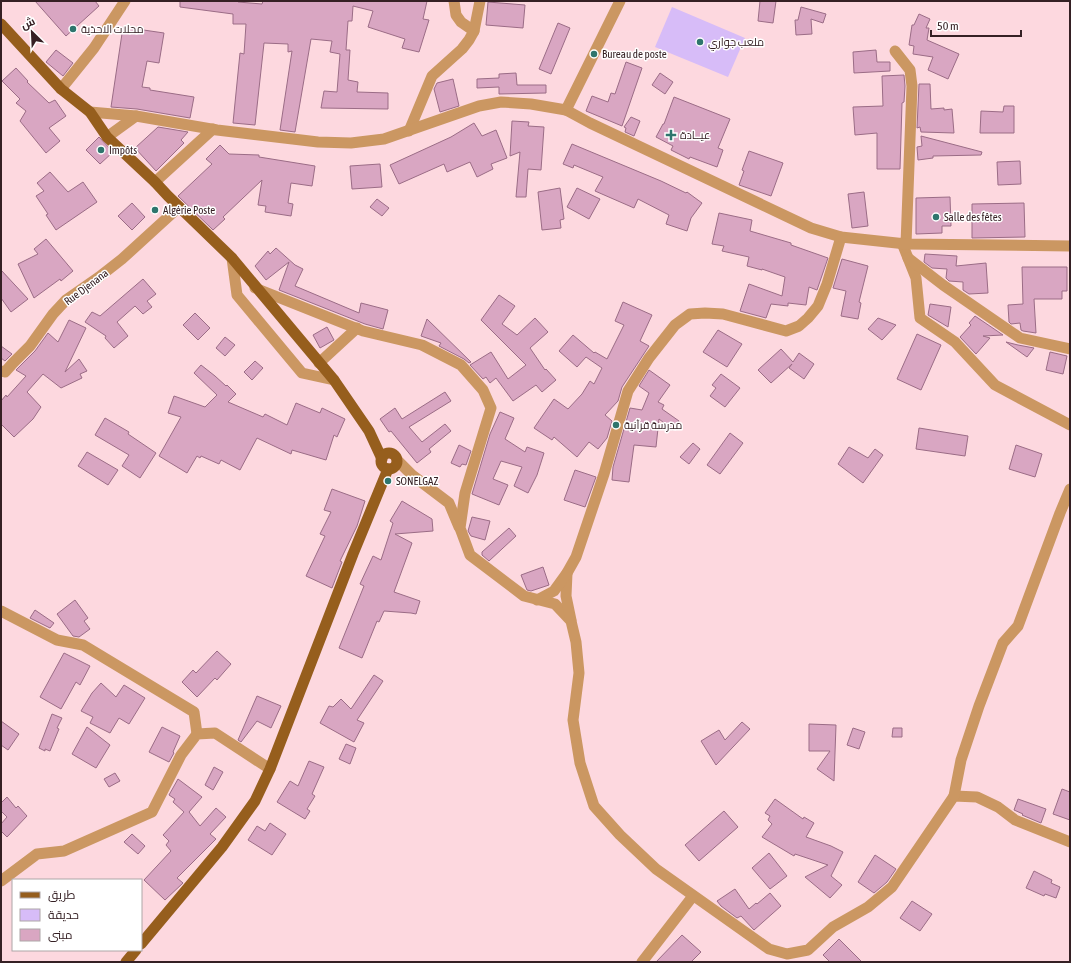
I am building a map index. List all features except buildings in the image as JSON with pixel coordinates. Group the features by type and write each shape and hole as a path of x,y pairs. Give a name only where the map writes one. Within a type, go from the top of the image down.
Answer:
{"main road":[{"path":"1,24 61,89 90,112 107,137 232,258 255,288 334,380 389,462 270,769 255,801 222,847 142,943"},
{"path":"126,962 135,951"}],"street":[{"path":"61,89 94,48 125,1"},
{"path":"454,1 456,15 461,22 474,31"},
{"path":"409,131 432,76 462,49 474,31 480,1"},
{"path":"566,110 620,1"},
{"path":"894,51 910,70 912,86 904,244 916,278 920,318 955,342 995,385 1070,425"},
{"path":"90,112 136,116 213,129 318,142 351,144 384,139 479,106 501,102 531,104 566,110 590,123 811,228 841,237 904,244 1070,246"},
{"path":"107,137 136,116"},
{"path":"155,182 213,129"},
{"name":"Rue Djenana","path":"1,371 5,372 30,346 53,314 66,300 122,259 179,207"},
{"path":"537,600 554,591 576,557 604,474 628,391 649,358 675,325 690,314 705,313 723,314 786,330 799,326 818,306 827,284 841,237"},
{"path":"232,258 236,295 302,373 334,380"},
{"path":"908,258 943,285 1020,338 1070,349"},
{"path":"255,288 357,328 422,345 461,365 483,390 491,408 465,493 460,528"},
{"path":"319,363 357,328"},
{"path":"389,462 412,475 449,503 470,555 524,596 555,604 571,621"},
{"path":"567,573 566,596 576,642 579,673 573,720 580,763 594,806 620,835 656,870 769,949 787,954 808,950 833,927 868,907 892,887 954,796 961,760 979,706 1004,643 1018,626 1070,489"},
{"path":"449,503 465,493"},
{"path":"1,611 57,640 83,646 194,712 197,734 181,755 152,812 64,851 37,854 1,882"},
{"path":"197,734 215,733 270,769"},
{"path":"954,796 977,797 998,807 1015,820 1070,842"},
{"path":"642,962 693,896"}],"green space":[{"name":"ملعب جواري","path":"672,7 745,38 728,77 655,47"}],"place":[{"name":"محلات الاحذية","path":"73,29"},
{"name":"ملعب جواري","path":"700,42"},
{"name":"Bureau de poste","path":"594,54"},
{"name":"عيــادة","path":"671,135"},
{"name":"Impôts","path":"101,150"},
{"name":"Algérie Poste","path":"155,210"},
{"name":"Salle des fêtes","path":"936,217"},
{"name":"مدرسة قرآنية","path":"616,425"},
{"name":"SONELGAZ","path":"388,481"}]}
